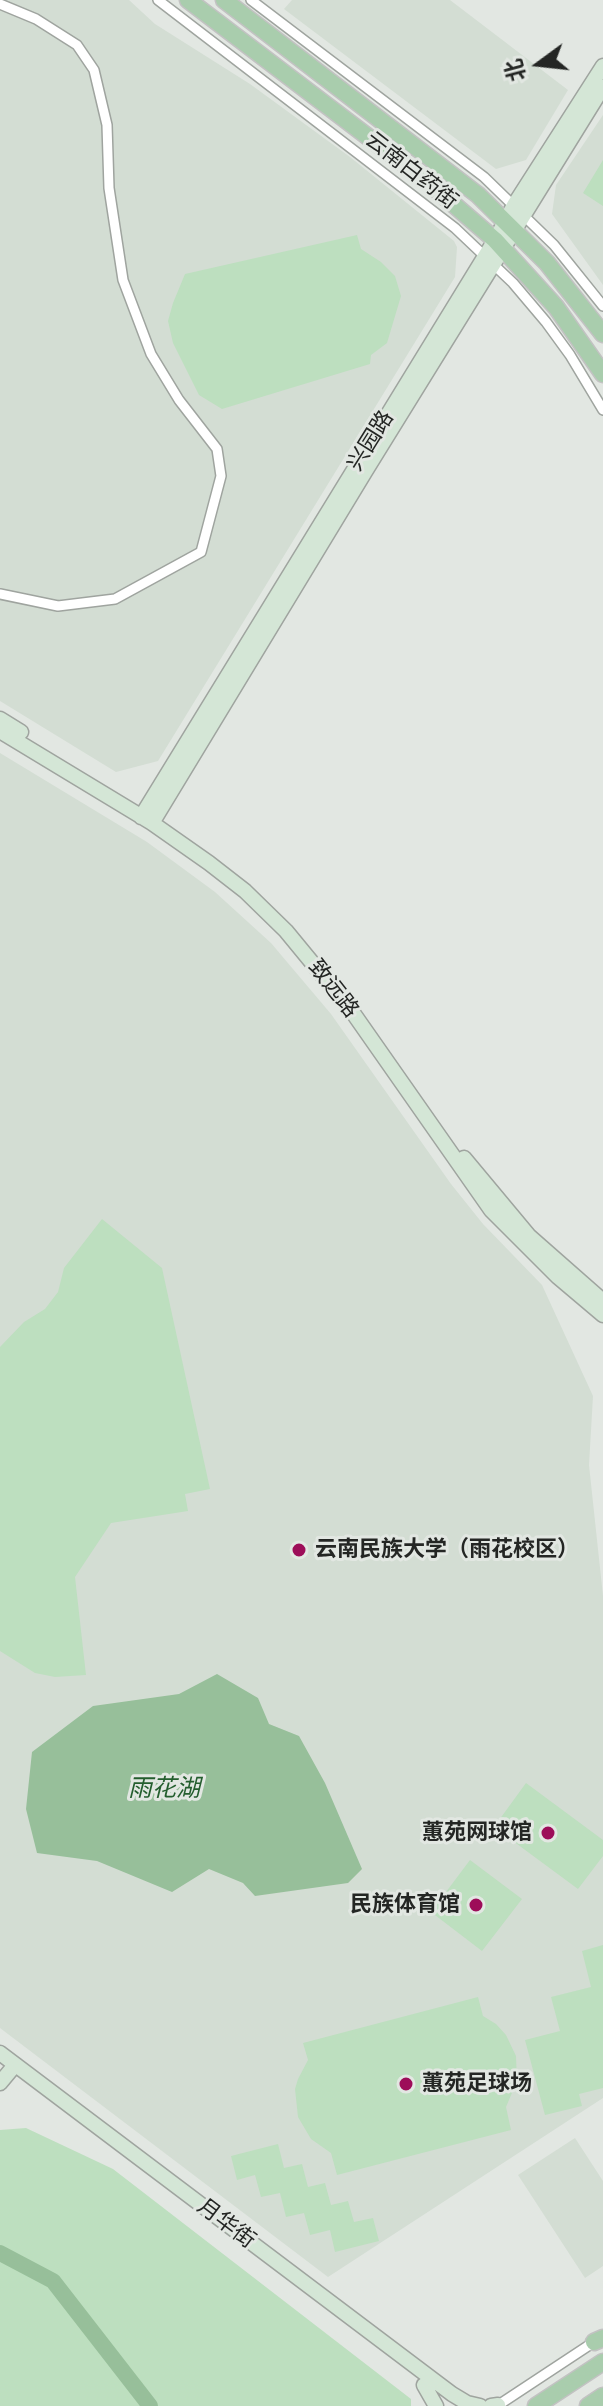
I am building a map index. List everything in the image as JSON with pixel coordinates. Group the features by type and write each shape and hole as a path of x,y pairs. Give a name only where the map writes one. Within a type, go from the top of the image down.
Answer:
{"main road":[{"name":"云南白药街","path":"188,0 430,184 499,244 556,307 603,374"},
{"name":"云南白药街","path":"224,0 434,160 510,225 547,263 603,334"},
{"name":"兴园路","path":"149,816 499,244 603,66"},
{"name":"兴园路","path":"519,209 603,87"},
{"name":"致远路","path":"0,719 251,884 293,924 358,1004 468,1164 496,1199 538,1244 603,1301"},
{"name":"致远路","path":"0,731 149,816 245,891 286,931 351,1010 491,1210 531,1252 603,1315"},
{"name":"月华街","path":"4,2066 424,2385"},
{"name":"月华街","path":"4,2066 452,2394"},
{"path":"536,2406 603,2362"},
{"path":"424,2385 447,2401 452,2394 480,2406"},
{"path":"424,2385 436,2406"},
{"path":"588,2406 603,2396"}],"street":[{"path":"158,0 417,197 488,260 546,322 603,410"},
{"path":"251,0 464,162 519,209 554,245 603,306"},
{"path":"0,4 36,19 77,45 94,70 107,125 109,188 123,280 151,354 179,400 217,449 221,476 201,552 115,599 58,606 0,594"},
{"path":"495,2406 600,2339"}],"shaded area":[{"path":"0,0 129,0 155,24 250,84 350,157 454,241 457,247 455,277 158,761 116,772 0,701"},
{"path":"292,0 450,0 568,90 526,160 496,169 284,9"},
{"path":"603,115 603,285 552,214 556,185"},
{"path":"603,160 603,206 583,193"},
{"path":"357,235 361,249 395,276 401,296 387,343 371,355 370,364 222,409 199,395 173,343 168,321 185,274"},
{"name":"云南民族大学（雨花校区）","path":"0,753 147,842 215,892 271,943 331,1014 451,1184 483,1224 542,1285 593,1396 589,1465 603,1596 603,2098 328,2277 0,2028"},
{"path":"102,1219 162,1268 210,1489 185,1494 188,1511 111,1523 75,1577 86,1675 55,1677 35,1673 0,1651 0,1347 24,1322 45,1309 58,1292 64,1268"},
{"name":"蕙苑网球馆","path":"526,1783 603,1840 603,1856 578,1889 494,1827"},
{"name":"民族体育馆","path":"470,1860 522,1899 482,1951 431,1912"},
{"path":"603,1945 603,2088 579,2094 582,2106 545,2115 525,2040 560,2031 551,1997 591,1987 582,1951"},
{"path":"478,1997 483,2016 506,2035 516,2056 517,2081 506,2107 511,2130 337,2175 331,2153 311,2139 298,2117 295,2089 308,2060 303,2043"},
{"path":"26,2128 113,2169 411,2399 411,2406 0,2406 0,2130"},
{"path":"575,2138 603,2181 603,2266 585,2278 518,2175"},
{"path":"278,2144 284,2168 302,2164 308,2187 325,2183 331,2205 348,2201 354,2222 373,2218 379,2241 335,2252 330,2230 310,2235 304,2213 286,2217 280,2193 261,2197 255,2175 237,2180 231,2156"}],"water":[{"name":"雨花湖","path":"217,1674 258,1698 269,1724 299,1736 325,1783 362,1869 348,1883 255,1896 243,1883 209,1869 172,1892 97,1861 37,1853 26,1809 32,1752 93,1706 179,1694"}],"waterway":[{"path":"0,2253 53,2281 150,2406"}],"place":[{"name":"云南民族大学（雨花校区）","path":"299,1550"},
{"name":"蕙苑网球馆","path":"548,1833"},
{"name":"民族体育馆","path":"476,1905"},
{"name":"蕙苑足球场","path":"406,2084"}]}
